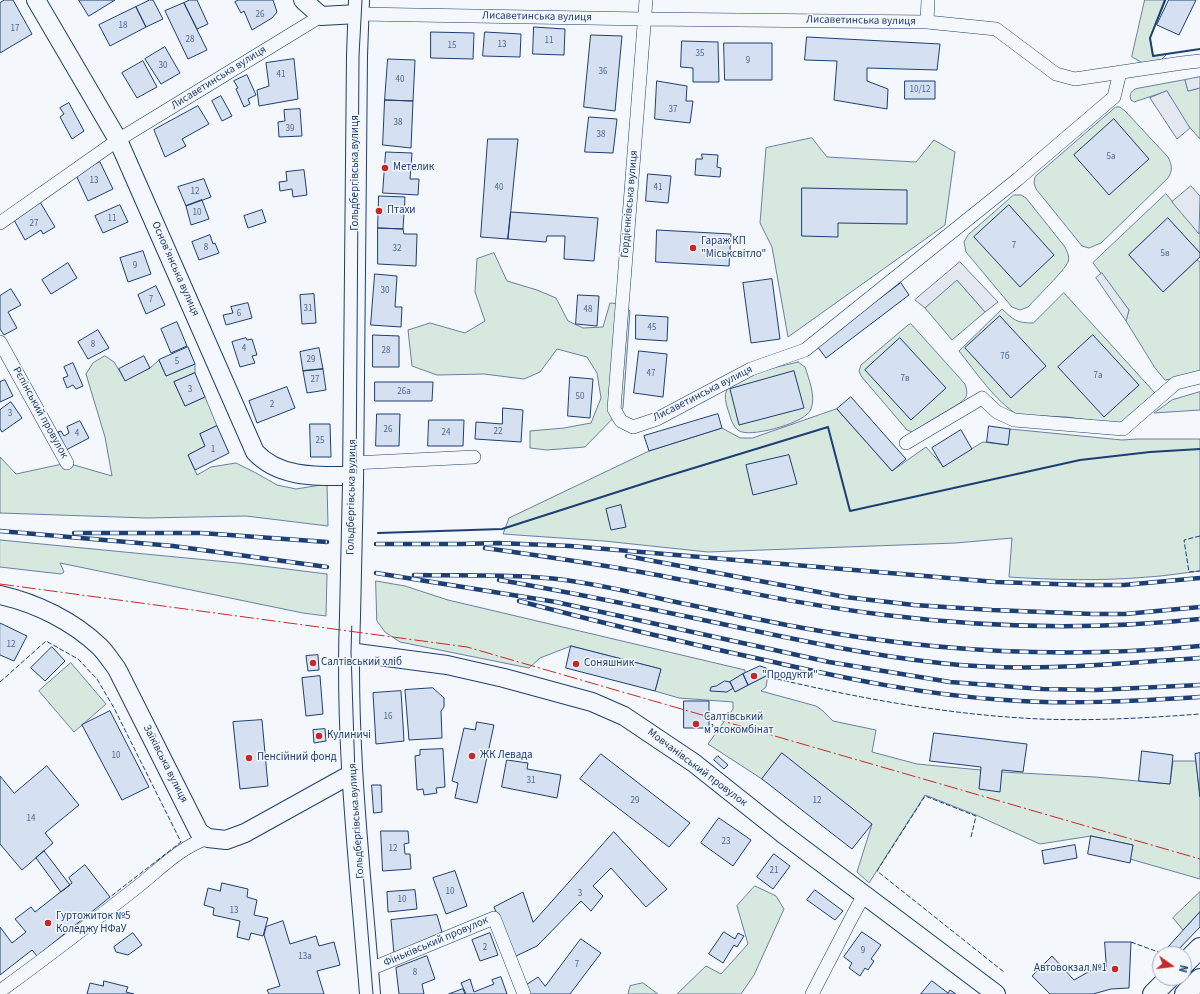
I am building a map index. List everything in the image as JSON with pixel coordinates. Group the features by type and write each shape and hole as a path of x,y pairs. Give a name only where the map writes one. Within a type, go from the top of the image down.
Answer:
{"main road":[{"name":"Гольдбергівська вулиця","path":"359,7 356,62 353,474 349,652 353,776 370,994"},
{"path":"1192,956 1200,948"},
{"path":"1185,994 1200,979"},
{"path":"1153,994 1161,986"}],"street":[{"name":"Основ’янська вулиця","path":"36,0 118,140 255,452 261,459 274,467 289,472 316,476 353,474"},
{"path":"303,0 321,16"},
{"name":"Гордієнківська вулиця","path":"614,409 646,0"},
{"path":"927,22 928,0"},
{"name":"Лисаветинська вулиця","path":"0,223 118,140 321,16 359,7 645,19 927,22 996,29 1056,74 1074,79 1200,61"},
{"name":"Лисаветинська вулиця","path":"614,409 621,421 633,427 657,420 751,369 804,350 1018,179 1114,97 1120,72"},
{"name":"Рєпінський провулок","path":"0,342 67,463"},
{"path":"906,443 982,398 997,412 1014,420 1123,429 1176,382 1200,378"},
{"path":"353,474 474,457"},
{"name":"Заїківська вулиця","path":"0,595 15,598 50,613 79,629 101,648 117,668 199,832 208,838"},
{"name":"Мовчанівський провулок","path":"349,652 447,665 547,689 592,702 609,709 640,726 694,763 864,895 996,994"},
{"path":"0,991 196,842 208,838 226,840 245,833 346,777 353,776"},
{"path":"812,994 864,895"},
{"name":"Фіньківський провулок","path":"368,970 494,918 524,994"}],"shaded area":[{"path":"1145,0 1166,0 1150,38 1153,56 1167,54 1157,64 1143,63 1132,57"},
{"path":"1200,77 1200,88 1188,91 1185,80"},
{"path":"1185,80 1188,91 1200,88 1200,139 1184,121 1167,91 1134,102 1130,98 1132,91 1135,89"},
{"path":"1167,91 1190,128 1177,139 1150,98"},
{"path":"1116,107 1120,107 1125,111 1168,157 1171,170 1168,178 1101,243 1089,248 1082,246 1036,189 1034,183 1035,177"},
{"path":"812,138 827,157 916,162 934,140 955,152 945,225 788,337 772,247 760,223 766,148"},
{"path":"1191,186 1200,196 1199,234 1172,202"},
{"path":"1166,194 1200,233 1200,253 1168,219 1129,255 1163,292 1197,260 1200,262 1200,374 1165,380 1155,368 1126,321 1129,310 1093,263"},
{"path":"1014,195 1021,195 1026,198 1065,247 1069,258 1066,266 1050,284 1028,307 1020,310 1012,307 966,252 964,242 968,235"},
{"path":"494,253 507,281 537,290 556,298 568,321 583,328 603,327 610,303 623,304 630,311 623,408 585,447 547,450 530,448 530,431 564,428 591,423 601,398 597,373 587,357 557,349 540,372 524,379 484,374 437,375 412,366 408,330 430,323 465,333 485,321 475,292 477,259"},
{"path":"960,262 998,302 985,312 957,280 925,308 915,300"},
{"path":"1102,273 1129,310 1126,321 1096,278"},
{"path":"957,280 985,312 952,340 925,308"},
{"path":"1064,293 1155,393 1119,424 1066,417 1018,415 994,394 959,351 1002,309 1016,320 1033,323"},
{"path":"911,324 965,384 967,392 965,399 960,403 912,432 907,430 861,376 859,371 861,365"},
{"path":"105,356 114,362 125,380 150,368 159,360 166,376 195,364 195,373 174,382 185,406 205,397 217,426 200,434 205,446 188,455 197,475 211,467 236,463 277,485 296,489 327,484 328,526 246,516 147,518 0,513 0,457 16,474 67,463 112,476 105,437 86,374 93,363"},
{"path":"798,362 805,367 812,393 813,399 811,409 807,414 800,419 768,430 748,433 739,431 732,422 725,397 730,386 737,381 758,372"},
{"path":"1200,392 1200,410 1154,413 1172,400"},
{"path":"837,409 892,471 926,447 943,466 983,442 1007,445 1010,429 1122,440 1200,439 1200,571 1154,577 1096,580 1009,577 1012,538 956,543 708,552 604,541 503,534 509,518 649,451 722,428 740,438 752,438"},
{"path":"0,540 238,563 327,574 326,616 303,613 60,563 64,572 61,574 0,567"},
{"path":"376,581 405,586 448,600 745,670 745,673 735,692 768,675 766,687 761,691 816,706 833,721 876,730 872,752 917,764 1002,772 1095,777 1170,784 1173,761 1196,761 1200,797 1200,879 1130,859 1133,845 1091,836 1040,844 976,815 925,795 869,883 857,872 872,824 762,779 708,744 733,709 733,702 679,698 655,691 661,669 571,646 540,658 529,668 400,642 385,632 377,621"},
{"path":"71,663 106,704 74,732 39,691"},
{"path":"755,886 776,896 784,909 754,975 741,994 677,994 706,966 721,974 748,944 737,906"},
{"path":"1200,892 1200,912 1183,930 1173,918"},
{"path":"643,983 658,994 628,994 630,986"}],"building":[{"path":"5,0 13,0 32,34 0,53 0,3"},
{"path":"79,0 115,0 89,16"},
{"path":"153,0 163,19 146,27 136,7"},
{"path":"190,0 197,0 208,24 197,29 184,3"},
{"path":"239,0 273,0 277,12 272,18 252,30 244,11 241,13 235,2"},
{"path":"1169,0 1196,0 1179,35 1157,25"},
{"path":"184,3 207,50 188,59 165,11"},
{"path":"136,7 146,27 110,46 99,25"},
{"path":"534,27 565,29 564,55 533,54"},
{"path":"431,32 474,33 473,59 431,58"},
{"path":"485,32 521,34 520,57 483,56"},
{"path":"591,35 622,36 615,111 584,107"},
{"path":"807,37 940,44 937,70 867,68 867,81 888,89 887,109 834,100 837,61 805,60"},
{"path":"682,41 718,42 719,82 693,82 693,68 681,67"},
{"path":"724,43 772,43 772,80 725,80"},
{"path":"165,47 180,73 161,84 145,59"},
{"path":"294,59 298,99 259,106 257,90 269,86 266,63"},
{"path":"388,59 415,60 413,101 385,100"},
{"path":"143,61 157,87 137,98 122,73"},
{"path":"247,75 256,95 248,99 250,104 244,107 236,89 238,88 234,81"},
{"path":"657,81 687,86 686,101 693,101 690,123 655,119"},
{"path":"905,81 935,81 935,99 905,99"},
{"path":"221,96 232,116 222,121 212,101"},
{"path":"385,100 413,101 411,148 383,145"},
{"path":"69,103 84,131 72,139 60,117 64,114 60,108"},
{"path":"198,106 209,124 182,139 186,146 165,157 154,130"},
{"path":"300,109 302,136 279,137 278,122 285,121 284,110"},
{"path":"589,117 617,119 613,153 585,152"},
{"path":"1114,119 1149,159 1109,195 1074,155"},
{"path":"488,139 518,139 508,239 481,237"},
{"path":"386,152 412,153 410,179 419,179 418,195 383,193"},
{"path":"702,154 718,155 717,167 721,168 720,177 695,175 696,159 702,159"},
{"path":"100,162 113,189 88,201 75,173"},
{"path":"304,170 307,195 293,197 292,189 280,191 279,182 287,181 286,172"},
{"path":"648,174 671,176 668,203 646,201"},
{"path":"204,179 211,197 186,206 178,187"},
{"path":"802,188 907,190 907,224 838,223 838,237 802,236"},
{"path":"379,196 405,197 403,229 378,228"},
{"path":"202,200 209,219 191,225 186,206"},
{"path":"40,202 55,227 43,234 41,230 25,240 14,220"},
{"path":"120,205 128,222 103,233 95,216"},
{"path":"1009,205 1054,255 1020,287 974,237"},
{"path":"262,210 266,222 248,228 244,216"},
{"path":"511,212 598,218 594,261 564,259 565,236 547,236 546,242 508,239"},
{"path":"1168,218 1200,253 1200,257 1163,292 1129,255"},
{"path":"378,228 403,229 404,234 417,234 416,266 378,264"},
{"name":"Гараж КП \"Міськсвітло\"","path":"657,230 731,234 729,266 656,262"},
{"path":"210,235 213,244 215,243 219,253 199,260 192,242"},
{"path":"143,251 151,274 128,282 120,258"},
{"path":"68,263 77,278 51,294 42,280"},
{"path":"375,274 397,276 395,307 402,307 401,327 371,325"},
{"path":"772,279 780,339 751,343 743,283"},
{"path":"901,283 909,295 826,358 817,346"},
{"path":"156,286 165,305 146,314 138,295"},
{"path":"11,289 21,305 8,312 17,328 4,335 0,329 0,296"},
{"path":"314,294 316,323 302,324 300,295"},
{"path":"578,295 599,296 597,326 576,324"},
{"path":"248,303 252,318 226,325 223,315 233,313 231,307"},
{"path":"636,315 668,317 667,341 636,339"},
{"path":"1000,316 1046,366 1011,398 965,348"},
{"path":"177,322 187,346 171,353 161,329"},
{"path":"98,330 109,348 88,359 78,342"},
{"path":"373,335 399,336 399,367 373,367"},
{"path":"1093,335 1139,385 1104,417 1058,367"},
{"path":"246,338 247,340 252,339 257,355 252,356 255,363 240,367 232,342"},
{"path":"900,338 946,388 911,420 865,370"},
{"path":"188,347 195,364 166,376 159,360"},
{"path":"319,348 323,369 303,371 300,352"},
{"path":"639,351 667,354 663,397 634,393"},
{"path":"144,356 150,368 125,381 119,369"},
{"path":"73,363 83,386 76,389 73,385 67,388 63,378 68,376 64,367"},
{"path":"323,369 326,390 307,393 303,371"},
{"path":"794,371 804,408 739,425 730,389"},
{"path":"195,373 205,397 185,406 174,382"},
{"path":"570,377 593,379 590,418 568,416"},
{"path":"5,380 13,396 0,402 0,382"},
{"path":"375,382 433,382 432,401 375,401"},
{"path":"287,387 295,408 257,423 249,401"},
{"path":"851,397 906,459 892,471 837,409"},
{"path":"11,402 22,418 2,432 0,429 0,410"},
{"path":"503,408 523,410 521,442 475,439 476,422 502,424"},
{"path":"377,414 400,414 399,446 376,446"},
{"path":"718,414 722,428 649,451 644,436"},
{"path":"429,420 464,420 463,446 428,446"},
{"path":"80,421 89,438 66,450 58,432 61,431 64,436 69,433 67,427"},
{"path":"310,424 330,424 331,457 311,457"},
{"path":"217,426 229,453 195,470 188,455 205,446 200,434"},
{"path":"989,426 1010,429 1008,445 987,442"},
{"path":"961,430 972,449 943,467 932,448"},
{"path":"789,455 797,484 753,495 746,465"},
{"path":"621,505 626,527 611,530 606,509"},
{"path":"0,623 27,636 14,661 0,655"},
{"path":"571,646 661,669 655,691 566,668"},
{"path":"52,647 65,661 45,681 31,668"},
{"name":"Салтівський хліб","path":"318,655 319,670 308,671 306,656"},
{"path":"760,666 766,668 768,675 748,685 743,674"},
{"path":"743,674 748,685 735,692 730,682"},
{"path":"320,676 323,714 306,716 302,678"},
{"path":"725,681 730,682 733,688 727,692 710,691 711,687"},
{"path":"433,688 444,698 444,707 441,711 442,738 409,740 405,690"},
{"path":"401,691 404,741 376,744 373,693"},
{"path":"684,701 709,701 709,728 684,728"},
{"path":"110,711 149,787 122,800 82,725"},
{"path":"262,720 268,786 240,789 233,722"},
{"name":"ЖК Левада","path":"477,722 494,725 477,803 455,798 458,783 452,781 464,728 475,730"},
{"name":"Кулиничі","path":"325,729 326,741 314,743 313,730"},
{"path":"934,733 1027,744 1023,772 1002,770 1000,792 979,789 981,767 930,761"},
{"path":"443,749 445,787 436,788 437,793 424,795 423,789 417,790 415,756 420,755 420,750"},
{"path":"1142,751 1173,755 1170,784 1139,781"},
{"path":"782,753 872,824 852,849 762,779"},
{"path":"1200,753 1200,797 1195,754"},
{"path":"601,754 690,823 669,847 580,779"},
{"path":"718,756 728,765 724,769 714,760"},
{"path":"507,760 528,763 527,769 561,775 557,798 502,787"},
{"path":"47,766 79,805 45,833 53,843 22,870 0,844 0,776 14,793"},
{"path":"372,785 381,785 382,812 374,813"},
{"path":"719,818 751,840 733,866 701,843"},
{"path":"381,831 408,831 409,843 404,844 405,854 410,854 411,869 383,871"},
{"path":"614,832 667,889 646,907 611,868 593,886 603,896 591,911 581,901 537,946 514,957 494,907 523,892 533,922"},
{"path":"1091,836 1133,845 1130,863 1088,854"},
{"path":"1075,845 1077,858 1044,864 1042,851"},
{"path":"44,851 70,885 61,892 36,858"},
{"path":"774,854 790,866 773,889 757,877"},
{"name":"Гуртожиток №5 Коледжу НФаУ","path":"85,865 110,897 37,956 32,950 0,975 0,927 12,943 26,932 15,919 31,907 35,912 72,883 69,878"},
{"path":"455,871 467,906 446,914 433,878"},
{"path":"222,883 248,889 247,897 257,900 254,915 268,918 263,936 251,933 249,940 237,937 240,921 213,915 214,908 204,905 208,888 220,891"},
{"path":"415,890 417,909 388,912 387,892"},
{"path":"815,890 843,911 835,920 807,900"},
{"path":"1200,912 1200,927 1182,946 1169,946"},
{"path":"437,915 442,932 394,954 391,920"},
{"path":"283,921 290,944 316,936 319,946 334,942 340,965 317,971 324,994 269,994 267,990 280,986 264,935 266,927"},
{"path":"724,932 735,939 738,933 744,936 737,947 734,945 723,963 709,954"},
{"path":"862,932 881,945 871,959 874,961 868,970 865,968 860,976 849,968 852,963 844,957"},
{"path":"133,933 142,945 128,955 116,952 114,947"},
{"path":"490,933 498,955 480,961 472,940"},
{"path":"581,939 601,953 570,994 527,994 523,987 538,977 545,986"},
{"name":"Автовокзал №1","path":"1105,942 1131,942 1129,988 1111,989 1093,994 1050,994 1032,976 1052,956 1074,980 1090,971 1106,967"},
{"path":"427,956 435,979 422,984 424,994 399,994 396,968"},
{"path":"501,977 507,994 466,994 461,983 470,979 474,992 494,984 492,980"},
{"path":"104,981 128,987 126,992 134,994 87,994 90,983 103,986"},
{"path":"932,981 948,993 950,990 956,994 921,994"},
{"path":"463,989 465,994 449,994"}],"tram line":[{"path":"362,0 359,56 356,483 351,652 355,775 373,994"}],"railway":[{"path":"0,531 173,546 327,567"},
{"path":"74,533 201,533 327,542"},
{"path":"376,544 498,543 570,546 996,582 1124,585 1200,578"},
{"path":"485,548 616,568 822,606 885,615 964,623 1082,626 1161,623 1200,619"},
{"path":"627,556 845,597 914,605 1093,614 1125,614 1200,607"},
{"path":"376,573 556,602 829,662 950,682 1042,689 1095,690 1200,685"},
{"path":"414,575 508,576 565,580 618,589 803,628 902,643 951,648 1001,651 1100,652 1200,646"},
{"path":"499,580 613,601 833,647 940,663 972,666 1038,667 1103,665 1200,658"},
{"path":"519,601 706,647 828,674 916,690 975,698 1054,702 1127,701 1200,697"}],"fence":[{"path":"1200,536 1184,540 1189,572 1200,571"},
{"path":"0,682 46,641 78,659 97,679 114,708 181,842 110,897"},
{"path":"777,679 907,705 1007,717 1060,720 1140,718 1200,714"},
{"path":"971,837 976,816 925,796 877,871 1004,972"},
{"path":"1131,942 1152,950"}],"wall":[{"path":"1165,0 1150,38 1153,56 1200,49"},
{"path":"378,533 502,529 828,427 850,511 1080,460 1150,452 1200,449"}],"power":[{"path":"0,584 467,647 1200,859"}],"place":[{"name":"Метелик","path":"385,168"},
{"name":"Птахи","path":"379,211"},
{"name":"Гараж КП \"Міськсвітло\"","path":"693,248"},
{"name":"Салтівський хліб","path":"313,663"},
{"name":"Соняшник","path":"576,664"},
{"name":"\"Продукти\"","path":"754,676"},
{"name":"Салтівський мʼясокомбінат","path":"696,724"},
{"name":"Кулиничі","path":"319,736"},
{"name":"ЖК Левада","path":"472,756"},
{"name":"Пенсійний фонд","path":"249,758"},
{"name":"Гуртожиток №5 Коледжу НФаУ","path":"48,923"},
{"name":"Автовокзал №1","path":"1115,969"}]}
